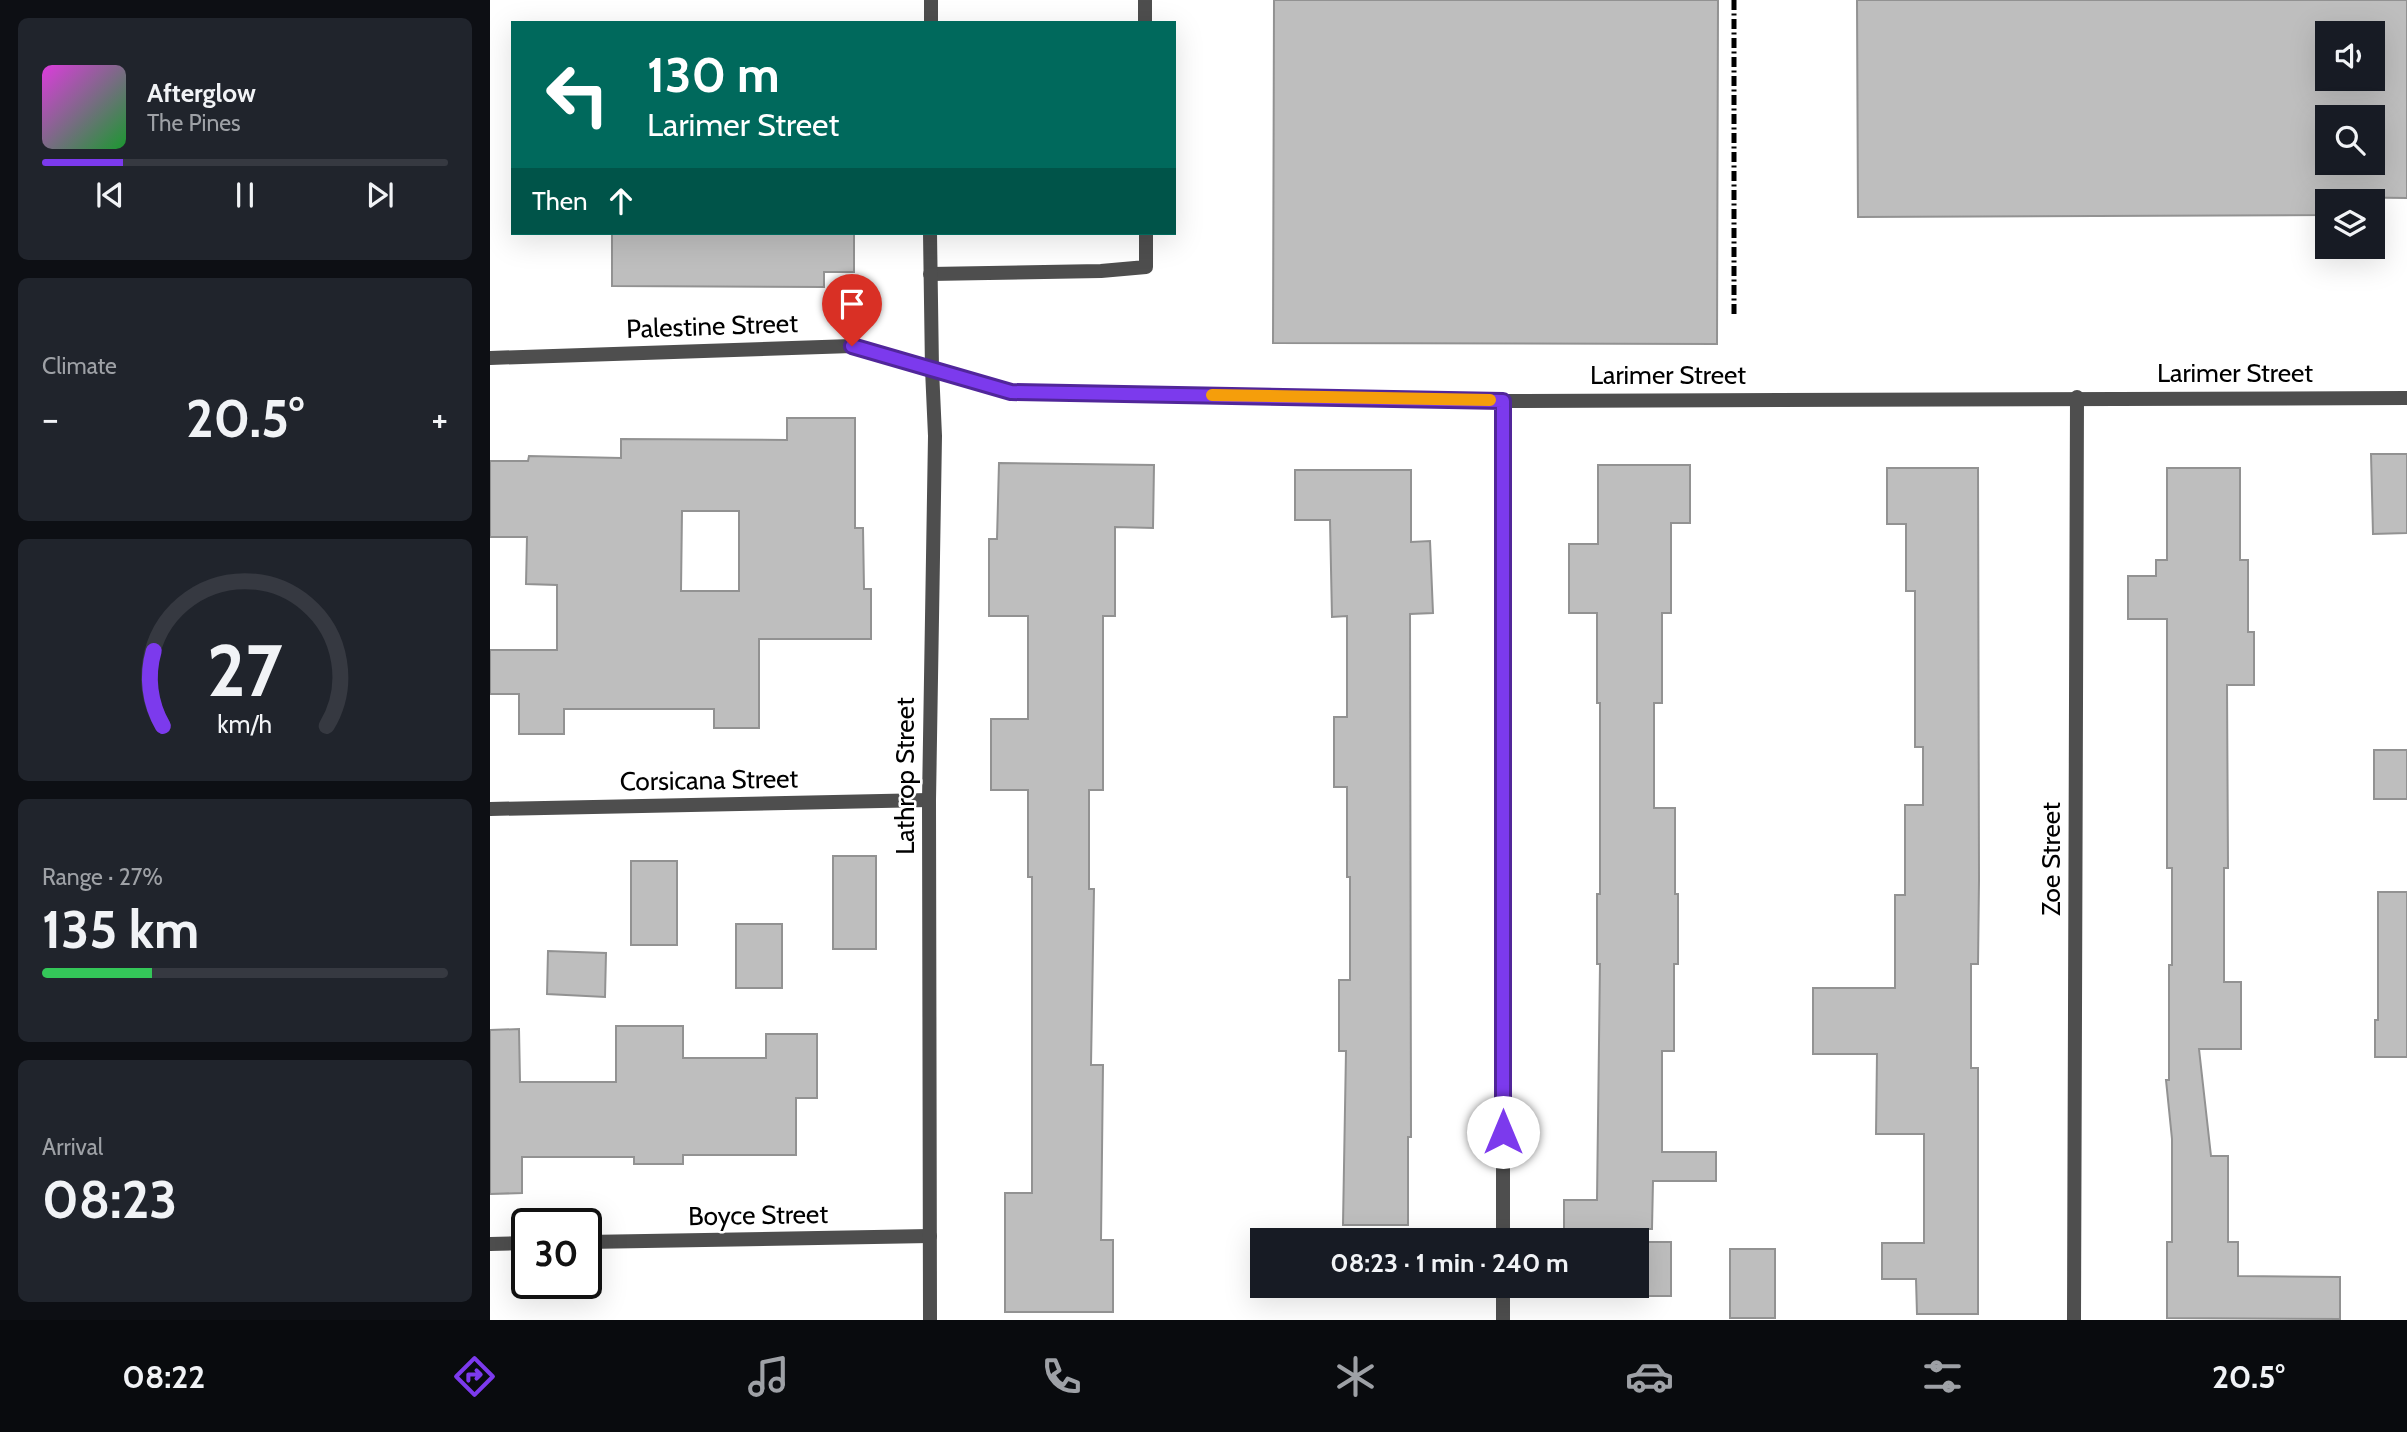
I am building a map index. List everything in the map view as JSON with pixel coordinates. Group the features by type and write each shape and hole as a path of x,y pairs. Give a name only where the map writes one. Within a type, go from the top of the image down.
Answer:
{"street":[{"path":"931,0 931,21"},
{"path":"1145,0 1145,21"},
{"name":"Lathrop Street","path":"930,235 935,436 929,800 930,1320"},
{"path":"930,274 1101,271 1146,267 1146,235"},
{"name":"Palestine Street","path":"490,358 852,346 932,369"},
{"name":"Larimer Street","path":"932,369 1011,392 1503,401 2407,398"},
{"name":"Zoe Street","path":"2074,1320 2077,397"},
{"path":"1503,401 1503,1228"},
{"name":"Corsicana Street","path":"490,809 929,800"},
{"name":"Boyce Street","path":"602,1242 930,1236"},
{"path":"490,1244 511,1243"},
{"path":"1503,1298 1503,1320"}],"building":[{"path":"1274,0 1718,0 1717,344 1273,343"},
{"path":"1857,0 2407,0 2407,198 2385,198 2385,189 2315,189 2315,215 1858,217"},
{"path":"612,235 854,235 854,272 824,272 824,287 612,286"},
{"path":"787,418 855,418 855,528 863,528 864,589 871,589 871,639 759,639 759,728 714,728 714,709 564,709 564,734 519,734 519,694 490,694 490,650 557,650 557,585 526,584 527,537 490,537 490,461 528,461 529,456 621,458 621,439 787,440","holes":["682,511 739,511 739,591 681,591"]},
{"path":"2371,454 2407,454 2407,533 2373,534"},
{"path":"999,463 1154,465 1153,528 1115,527 1115,616 1103,616 1103,790 1089,790 1089,889 1094,889 1091,1065 1103,1065 1101,1240 1113,1240 1113,1312 1005,1312 1005,1193 1032,1193 1032,877 1028,877 1028,790 991,790 991,719 1028,719 1028,616 989,616 989,539 997,539"},
{"path":"1598,465 1690,465 1690,523 1671,523 1671,613 1662,613 1662,703 1654,703 1654,808 1675,808 1675,894 1678,894 1678,964 1674,964 1674,1051 1662,1051 1662,1152 1716,1152 1716,1181 1653,1181 1652,1229 1564,1228 1564,1200 1597,1200 1600,703 1597,703 1597,613 1569,613 1569,544 1598,544"},
{"path":"1887,468 1978,468 1979,880 1978,964 1971,964 1971,1068 1978,1068 1978,1314 1917,1314 1916,1279 1882,1279 1882,1243 1924,1243 1924,1134 1876,1134 1877,1054 1813,1054 1813,988 1895,988 1895,895 1905,895 1905,805 1923,805 1923,747 1915,747 1915,591 1906,591 1906,524 1887,524"},
{"path":"2167,468 2240,468 2240,560 2248,560 2248,632 2254,632 2254,685 2227,685 2228,868 2224,868 2224,982 2241,982 2241,1049 2199,1049 2211,1156 2228,1156 2228,1242 2238,1242 2238,1276 2340,1277 2340,1319 2167,1318 2167,1242 2172,1242 2172,1139 2166,1080 2169,1080 2172,868 2167,868 2167,619 2128,619 2128,576 2156,576 2156,560 2167,560"},
{"path":"1295,470 1411,470 1411,542 1430,541 1433,613 1410,614 1411,1137 1408,1137 1408,1225 1343,1225 1346,1051 1339,1051 1339,980 1350,980 1350,877 1347,877 1347,787 1334,787 1334,717 1347,717 1347,616 1332,617 1330,520 1295,520"},
{"path":"2374,750 2407,750 2407,799 2374,799"},
{"path":"833,856 876,856 876,949 833,949"},
{"path":"631,861 677,861 677,945 631,945"},
{"path":"2378,892 2407,892 2407,1057 2375,1057 2375,1020 2378,1020"},
{"path":"736,924 782,924 782,988 736,988"},
{"path":"548,951 606,953 605,997 547,994"},
{"path":"616,1026 683,1026 683,1058 766,1058 766,1034 817,1034 817,1098 796,1098 796,1155 683,1155 683,1164 634,1164 634,1157 522,1157 522,1193 490,1194 490,1030 519,1029 520,1082 616,1082"},
{"path":"1649,1242 1671,1242 1671,1296 1649,1296"},
{"path":"1730,1249 1775,1249 1775,1318 1730,1318"}],"railway":[{"path":"1734,0 1734,314"}],"slow traffic":[{"path":"1212,395 1490,400"}],"route":[{"path":"852,346 1011,392 1503,401 1503,1132"}]}
